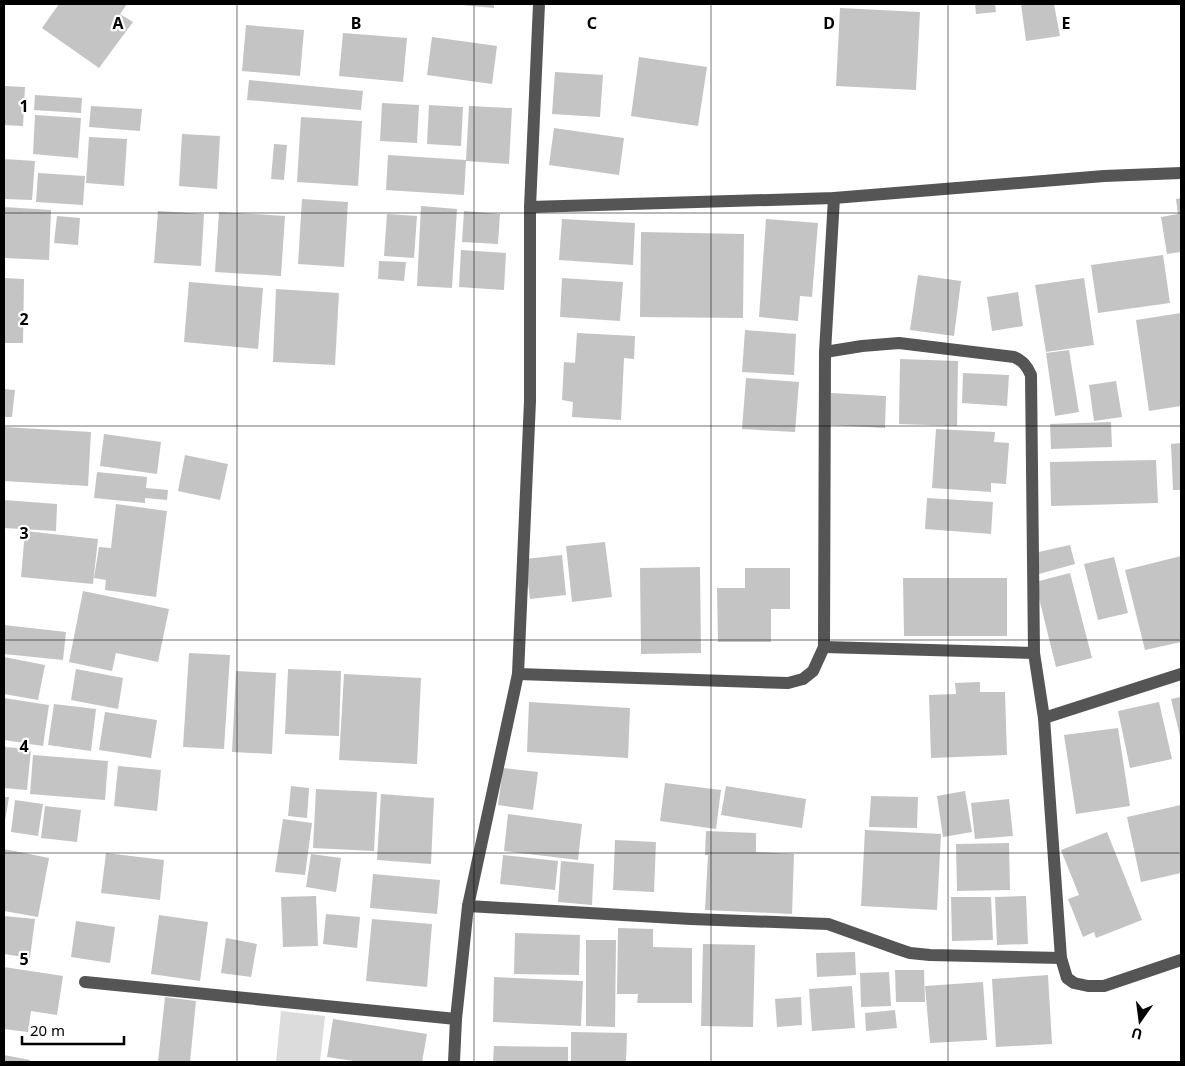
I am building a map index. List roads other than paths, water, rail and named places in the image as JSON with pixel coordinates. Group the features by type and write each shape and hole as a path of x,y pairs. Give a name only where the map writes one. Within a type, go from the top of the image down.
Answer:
{"street":[{"path":"454,1062 456,1019 468,906 518,674 530,401 530,207 539,4"},
{"path":"530,207 834,198 1104,176 1181,173"},
{"path":"518,674 788,683 803,679 813,671 824,647 825,352 834,198"},
{"path":"825,352 899,343 1014,357 1026,365 1031,376 1034,653 1044,718 1060,958 1067,978 1074,984 1088,986 1104,986 1181,960"},
{"path":"824,647 1034,653"},
{"path":"1044,718 1181,674"},
{"path":"468,906 691,919 828,924 882,944 910,952 930,955 1060,958"},
{"path":"85,982 456,1019"}]}
